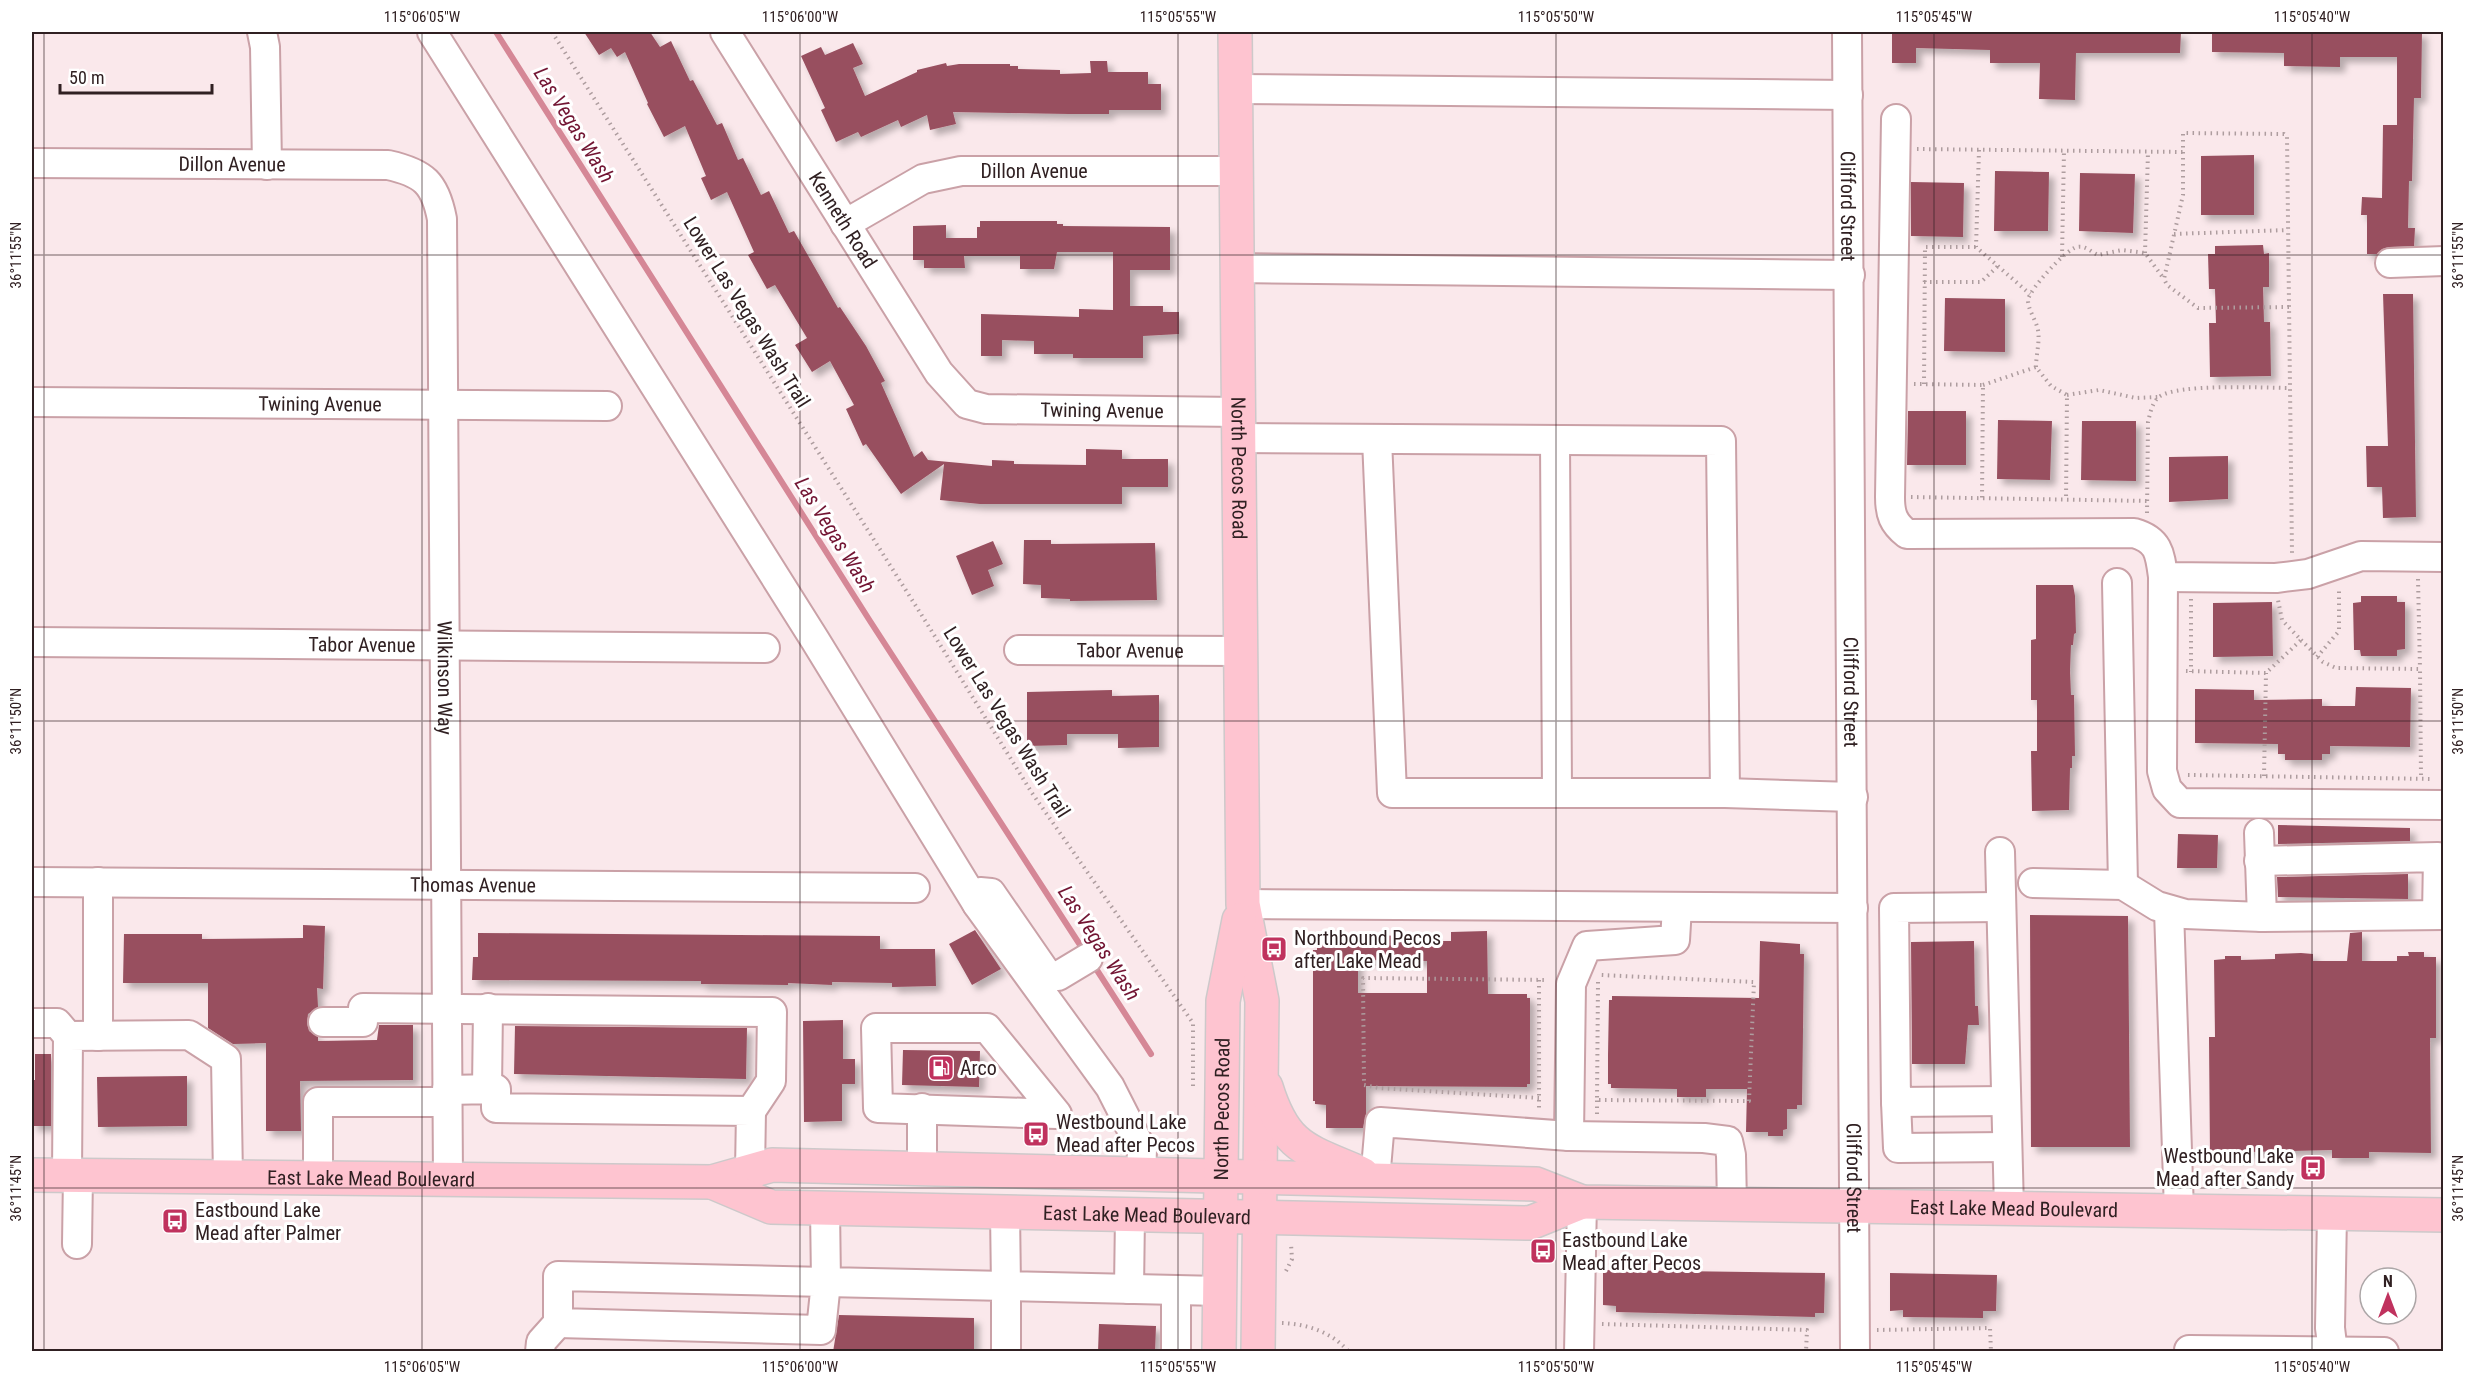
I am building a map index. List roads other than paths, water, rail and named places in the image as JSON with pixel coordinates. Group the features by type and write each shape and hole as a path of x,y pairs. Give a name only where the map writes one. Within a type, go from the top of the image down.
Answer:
{"main road":[{"name":"North Pecos Road","path":"1235,32 1243,904 1262,1001 1260,1177 1274,1218 1258,1352"},
{"name":"North Pecos Road","path":"1220,1352 1223,1001 1243,904"},
{"path":"1261,1069 1277,1118 1293,1140 1317,1154 1374,1180"},
{"name":"East Lake Mead Boulevard","path":"32,1175 712,1182 772,1165 1141,1174 1221,1163 1260,1177 1536,1184 1582,1202 2444,1215"},
{"name":"East Lake Mead Boulevard","path":"712,1182 771,1207 1530,1223 1582,1202"}],"street":[{"path":"262,32 265,47 267,165"},
{"path":"432,32 815,640 977,904 1112,1089 1142,1150 1141,1174"},
{"name":"Kenneth Road","path":"725,32 939,373 967,404"},
{"name":"Clifford Street","path":"1847,32 1854,1206 1866,1345"},
{"path":"1235,89 1848,95"},
{"path":"1896,118 1890,497 1890,511 1896,525 1907,534 2134,533 2147,536 2160,552 2163,577 2162,771 2167,789 2180,803 2443,805"},
{"name":"Dillon Avenue","path":"32,163 388,165 408,170 426,182"},
{"name":"Dillon Avenue","path":"845,224 924,179 961,171 1236,171"},
{"name":"Wilkinson Way","path":"426,182 437,196 442,219 448,1179"},
{"path":"1237,268 1850,265 1894,258"},
{"path":"2390,263 2444,261"},
{"name":"Twining Avenue","path":"32,402 607,406"},
{"name":"Twining Avenue","path":"967,404 986,409 1238,425 1377,439 1721,441 1725,792"},
{"path":"1377,439 1392,792 1725,792 1853,796"},
{"path":"1555,441 1557,792"},
{"path":"2163,577 2284,577 2308,574 2361,556 2444,557"},
{"path":"2116,583 2123,885"},
{"name":"Tabor Avenue","path":"32,642 765,648"},
{"name":"Tabor Avenue","path":"1019,650 1240,651"},
{"path":"2033,882 2123,885 2157,906 2185,914 2262,917 2440,915 2438,857 2259,847 2262,917"},
{"path":"2000,852 2009,1209"},
{"name":"Thomas Avenue","path":"32,882 915,888"},
{"path":"98,1036 99,882"},
{"path":"977,904 980,892 991,893 1047,974 1058,976 1088,958"},
{"path":"1243,904 1853,908"},
{"path":"1569,1136 1586,978 1587,946 1675,940 1677,907"},
{"path":"2001,907 1894,908 1896,1102 1898,1149 2007,1147"},
{"path":"2169,910 2179,1211"},
{"path":"323,1022 363,1022 363,1008 772,1012 771,1081 752,1111 750,1171"},
{"path":"487,1089 488,1008"},
{"path":"32,1023 57,1023 68,1036 72,1175 77,1244"},
{"path":"876,1028 987,1028 1057,1114 1034,1113 922,1108 878,1107 876,1028"},
{"path":"68,1036 189,1035 226,1059 228,1177"},
{"path":"318,1178 318,1102 447,1096 496,1089 496,1108 752,1111"},
{"path":"1896,1102 2006,1101"},
{"path":"922,1108 922,1168"},
{"path":"1374,1180 1380,1122 1569,1136 1704,1138 1728,1141 1731,1155 1732,1204"},
{"path":"1579,1352 1582,1202"},
{"path":"558,1323 821,1341 826,1282 825,1208"},
{"path":"1005,1212 1005,1352"},
{"path":"2332,1214 2330,1328 2333,1351"},
{"path":"1129,1289 1130,1215"},
{"path":"540,1352 541,1342 558,1323 558,1276 1220,1291"},
{"path":"1176,1290 1176,1352"},
{"path":"2190,1350 2384,1352"}],"waterway":[{"name":"Las Vegas Wash","path":"496,32 870,621 1084,951"},
{"name":"Las Vegas Wash","path":"1093,964 1151,1054"}],"place":[{"name":"Northbound Pecos after Lake Mead","path":"1274,949"},
{"name":"Arco","path":"941,1068"},
{"name":"Westbound Lake Mead after Pecos","path":"1036,1134"},
{"name":"Westbound Lake Mead after Sandy","path":"2313,1168"},
{"name":"Eastbound Lake Mead after Palmer","path":"175,1221"},
{"name":"Eastbound Lake Mead after Pecos","path":"1543,1251"}]}
